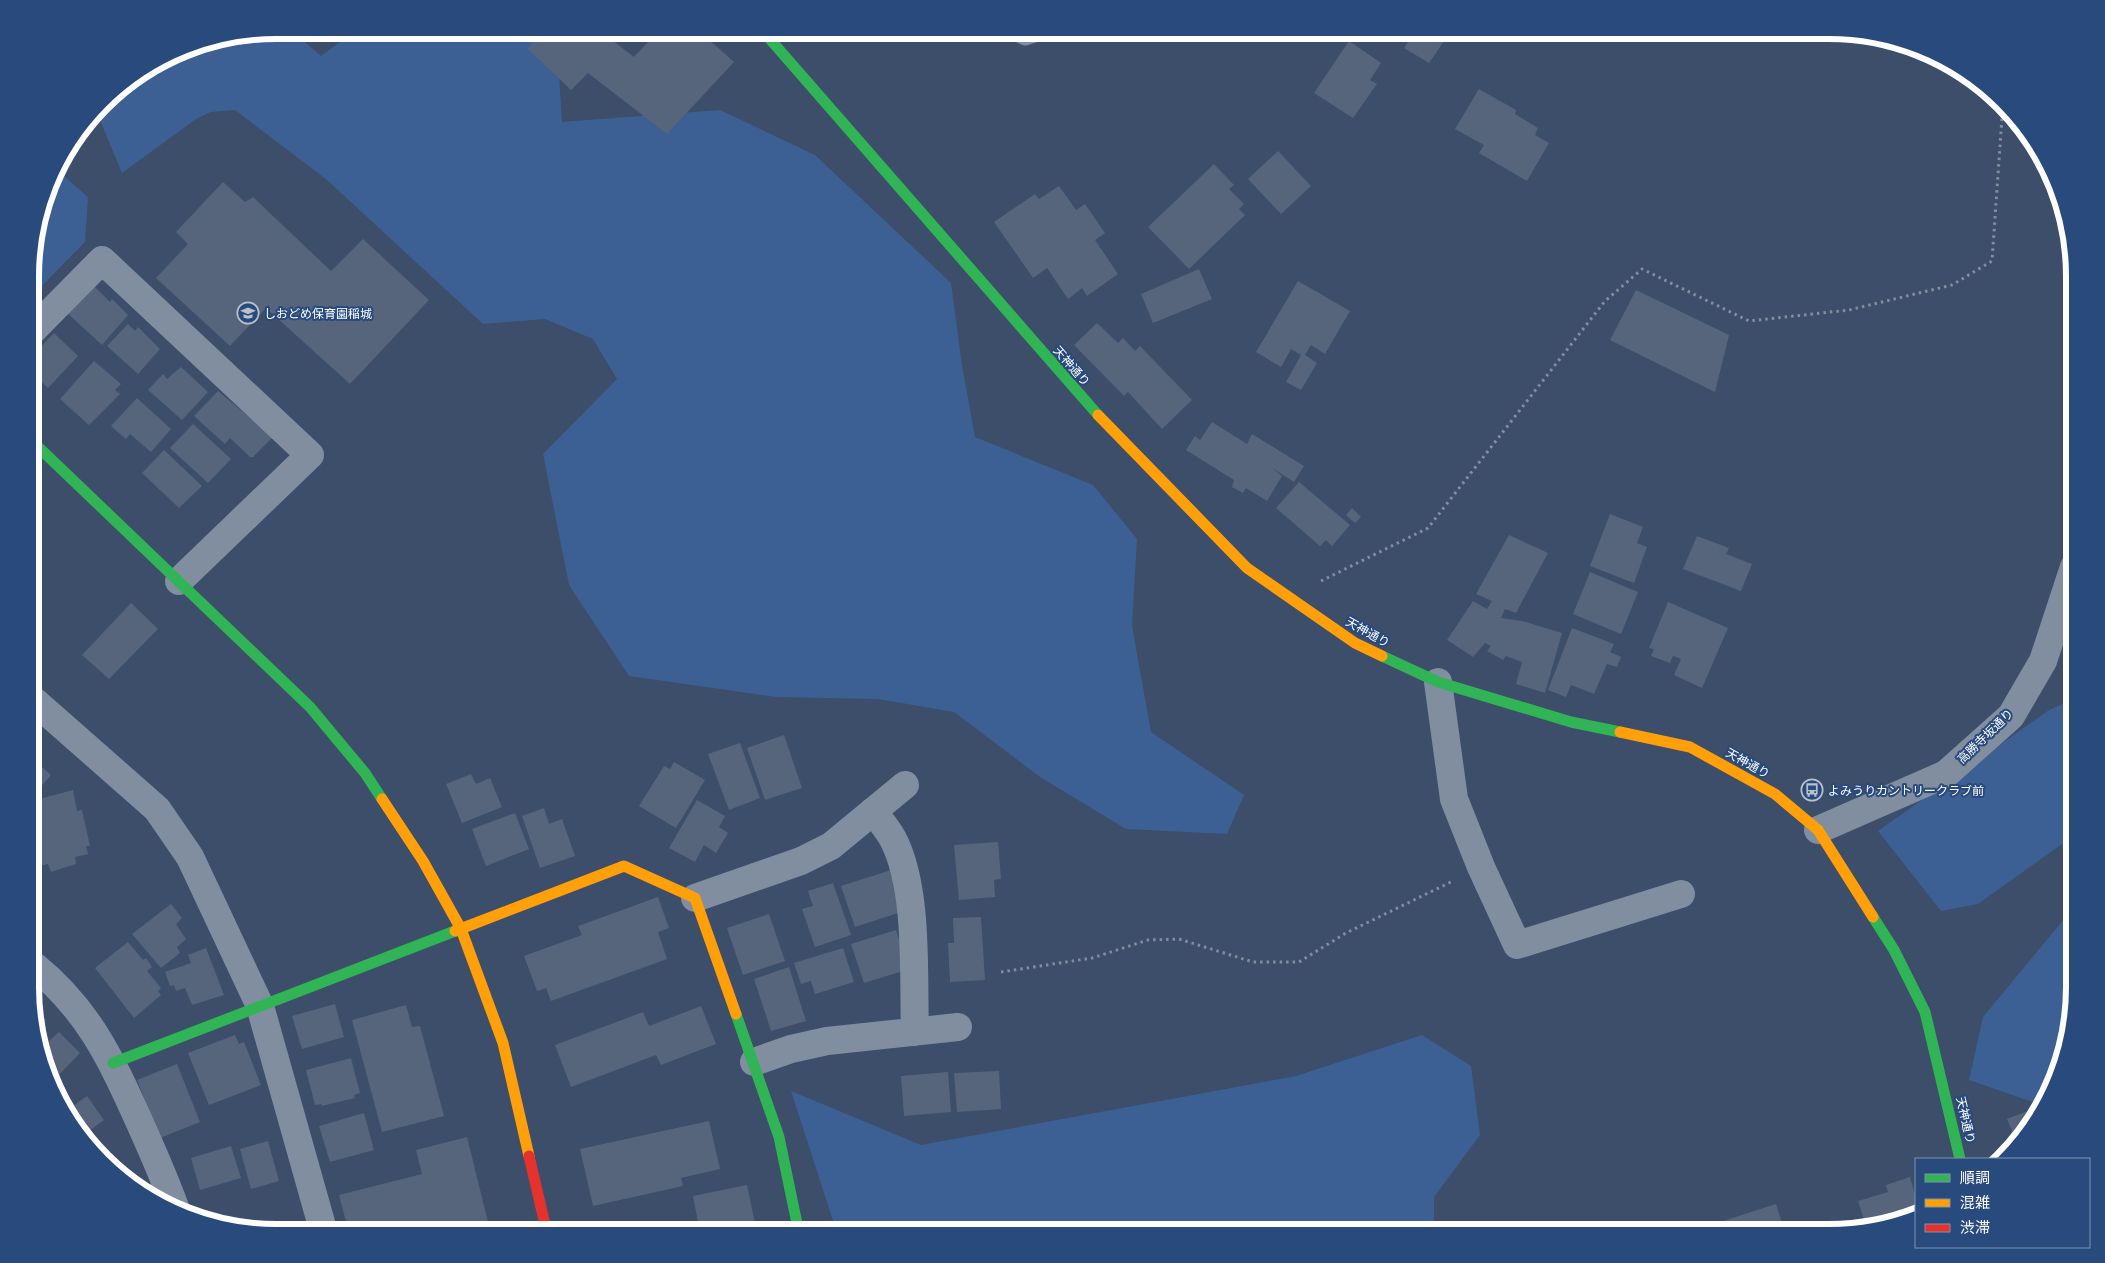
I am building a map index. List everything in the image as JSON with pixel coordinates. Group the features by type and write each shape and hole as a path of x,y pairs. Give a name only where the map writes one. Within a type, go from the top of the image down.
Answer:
{"street":[{"name":"天神通り","path":"770,39 1094,411 1247,568 1355,643 1438,682 1571,722 1690,747 1775,794 1818,830 1894,950 1925,1012 1960,1158"},
{"path":"39,324 102,260 310,455 179,581"},
{"path":"39,448 310,707 365,773 423,861 461,929 503,1042 545,1224"},
{"name":"高勝寺坂通り","path":"1818,830 1946,774 2011,716 2043,661 2066,595"},
{"path":"1438,682 1454,799 1481,867 1517,945 1681,894"},
{"path":"39,705 157,809 190,857 260,1006 321,1224"},
{"path":"113,1063 624,866 695,898 809,857 831,846 905,785"},
{"path":"873,811 893,839 905,872 911,910 915,1032"},
{"path":"695,898 779,1137 797,1224"},
{"path":"39,969 50,978 86,1020 113,1063 172,1200"},
{"path":"754,1062 791,1049 827,1041 958,1027"}],"path":[{"path":"1290,597 1428,528 1605,301 1642,269 1749,321 1849,310 1952,285 1992,261 2002,114"},
{"path":"1001,972 1092,958 1148,940 1171,939 1178,939 1253,962 1299,962 1346,933 1481,867"}],"shaded area":[{"path":"260,39 301,39 321,56 344,39 539,39 558,61 562,122 720,110 815,155 951,283 962,365 975,437 1093,485 1137,539 1132,626 1151,732 1244,795 1227,834 1126,829 1040,777 954,712 878,699 776,697 629,676 569,585 543,454 617,379 593,339 545,319 483,324 327,180 235,110 211,112 196,119 122,173 99,118 108,108 144,79 171,63 214,47"},
{"path":"62,174 88,197 85,242 39,289 39,260 43,230 51,200"},
{"path":"2066,703 2066,865 2062,844 1978,904 1941,911 1878,831 2049,710"},
{"path":"2066,917 2066,1003 2062,1033 2054,1063 2036,1103 1969,1080 1983,1017"},
{"path":"1422,1035 1471,1066 1480,1135 1434,1197 1434,1224 834,1224 791,1091 921,1145 1296,1076"}],"building":[{"path":"535,39 611,39 634,57 651,39 708,39 734,62 667,134 588,73 571,90 528,49"},
{"path":"1410,39 1446,39 1429,63 1404,48"},
{"path":"1349,41 1381,63 1370,80 1377,84 1353,118 1314,93"},
{"path":"1479,89 1516,110 1515,114 1538,128 1535,135 1549,143 1527,181 1479,153 1484,145 1455,129"},
{"path":"1278,151 1311,186 1281,214 1248,179"},
{"path":"1214,164 1234,185 1229,189 1244,204 1239,209 1245,215 1189,269 1148,227"},
{"name":"しおどめ保育園稲城","path":"223,182 245,202 253,197 331,271 363,239 429,300 350,384 266,308 230,346 156,278 188,244 176,232"},
{"path":"1059,186 1076,210 1085,204 1105,233 1095,240 1118,274 1087,296 1082,288 1068,299 1047,268 1033,278 994,222 1035,194 1039,199"},
{"path":"1199,269 1212,299 1153,323 1141,294"},
{"path":"1298,281 1350,311 1325,354 1311,345 1305,355 1317,363 1301,390 1286,382 1301,355 1291,349 1281,367 1256,352"},
{"path":"92,284 110,302 112,299 128,315 102,345 65,311"},
{"path":"1636,290 1729,335 1715,392 1610,340"},
{"path":"1097,323 1118,343 1123,338 1135,351 1140,346 1192,400 1162,429 1128,392 1124,396 1074,345"},
{"path":"128,324 135,331 138,327 160,349 138,374 107,346"},
{"path":"54,333 78,356 48,388 39,380 39,349"},
{"path":"94,361 121,384 115,390 120,394 89,425 60,399"},
{"path":"181,367 208,392 182,420 148,390 163,374 167,379"},
{"path":"218,391 273,437 253,457 250,457 230,438 225,444 194,416"},
{"path":"137,398 171,429 151,452 130,434 126,439 111,426"},
{"path":"1212,422 1247,444 1252,434 1304,466 1294,482 1272,468 1282,476 1267,501 1246,488 1243,493 1232,487 1234,480 1186,450 1195,436 1200,440"},
{"path":"193,424 231,459 208,483 170,448"},
{"path":"164,450 202,486 179,508 142,473"},
{"path":"1299,482 1350,525 1332,546 1326,540 1320,546 1276,508"},
{"path":"1352,508 1361,517 1355,523 1346,515"},
{"path":"1610,514 1643,527 1637,543 1647,547 1634,583 1590,566"},
{"path":"1509,535 1548,553 1516,613 1505,609 1501,618 1522,621 1562,633 1545,693 1516,684 1522,662 1506,656 1503,660 1487,651 1491,646 1485,643 1473,657 1447,640 1473,601 1487,609 1492,601 1476,594"},
{"path":"1697,536 1729,548 1726,554 1752,564 1741,591 1683,569"},
{"path":"1590,572 1638,592 1621,634 1573,614"},
{"path":"1668,602 1728,628 1702,688 1674,675 1681,659 1673,656 1670,663 1651,656 1654,649 1649,648"},
{"path":"131,603 158,629 109,679 82,655"},
{"path":"1572,628 1614,644 1610,652 1621,657 1617,667 1607,664 1594,694 1571,685 1566,697 1548,690"},
{"path":"784,735 802,788 765,800 747,748"},
{"path":"740,743 760,798 729,810 708,754"},
{"path":"674,762 705,780 676,828 639,806 664,766 670,769"},
{"path":"39,764 51,775 39,789"},
{"path":"471,774 476,784 490,778 502,807 462,823 446,784"},
{"path":"73,790 77,811 82,810 90,846 86,846 88,854 75,857 76,864 51,872 48,864 39,866 39,799"},
{"path":"697,800 725,816 719,827 728,833 716,853 704,845 695,862 669,848"},
{"path":"544,808 549,824 562,819 575,856 540,868 522,816"},
{"path":"515,813 529,849 486,866 472,829"},
{"path":"998,842 1001,879 994,880 995,897 959,900 954,845"},
{"path":"891,870 904,911 855,927 841,886"},
{"path":"833,883 851,935 815,947 802,909 813,906 808,891"},
{"path":"658,897 669,928 658,932 667,959 551,1001 546,988 537,991 524,956 582,935 578,926"},
{"path":"171,904 182,918 176,924 186,939 177,947 180,953 161,968 132,934"},
{"path":"769,914 785,961 743,975 727,928"},
{"path":"981,917 985,980 950,982 948,943 954,943 953,918"},
{"path":"896,930 909,969 864,983 851,944"},
{"path":"128,942 143,960 146,958 152,967 147,971 161,988 158,991 161,995 134,1018 95,968"},
{"path":"206,948 224,995 192,1005 185,988 176,991 174,985 170,986 165,972 191,963 188,955"},
{"path":"843,948 854,982 815,994 811,981 801,984 794,963"},
{"path":"789,967 806,1021 771,1031 754,979"},
{"path":"335,1004 344,1037 302,1049 292,1016"},
{"path":"406,1005 412,1027 420,1026 444,1116 382,1132 352,1020"},
{"path":"701,1006 716,1044 661,1065 656,1055 571,1087 555,1045 643,1012 649,1026"},
{"path":"40,1014 46,1020 42,1024"},
{"path":"59,1032 80,1053 57,1077 46,1044"},
{"path":"235,1035 239,1044 244,1042 261,1085 209,1105 188,1053"},
{"path":"351,1058 360,1093 354,1095 355,1098 322,1106 321,1104 315,1105 306,1070"},
{"path":"177,1064 200,1122 160,1138 137,1080"},
{"path":"999,1071 1001,1109 957,1112 954,1073"},
{"path":"948,1072 951,1112 904,1116 901,1076"},
{"path":"87,1096 104,1120 88,1131 72,1107"},
{"path":"2032,1110 2014,1135 2007,1119"},
{"path":"364,1113 374,1150 330,1162 319,1126"},
{"path":"709,1121 720,1169 681,1178 683,1186 593,1206 580,1149"},
{"path":"467,1137 489,1224 347,1224 339,1195 422,1174 416,1150"},
{"path":"268,1141 279,1181 251,1189 240,1149"},
{"path":"231,1146 241,1178 200,1190 191,1158"},
{"path":"1910,1177 1915,1195 1915,1208 1891,1216 1865,1221 1858,1201 1888,1192 1886,1185"},
{"path":"747,1185 755,1224 698,1224 693,1196"},
{"path":"1776,1204 1782,1224 1714,1224"}],"traffic: fast":[{"path":"770,39 1098,415"},
{"path":"39,448 310,707 365,773 382,799"},
{"path":"1382,656 1438,682 1571,722 1620,732"},
{"path":"1873,917 1894,950 1925,1012 1960,1158"},
{"path":"113,1063 455,931"},
{"path":"736,1014 779,1137 797,1224"}],"traffic: slow":[{"path":"1098,415 1247,568 1355,643 1382,656"},
{"path":"1620,732 1690,747 1775,794 1818,830 1873,917"},
{"path":"382,799 423,861 461,929 503,1043 529,1156"},
{"path":"455,931 624,866 695,898 736,1014"}],"traffic: jam":[{"path":"529,1156 545,1224"}],"place":[{"name":"しおどめ保育園稲城","path":"248,313"},
{"name":"よみうりカントリークラブ前","path":"1812,790"}]}
